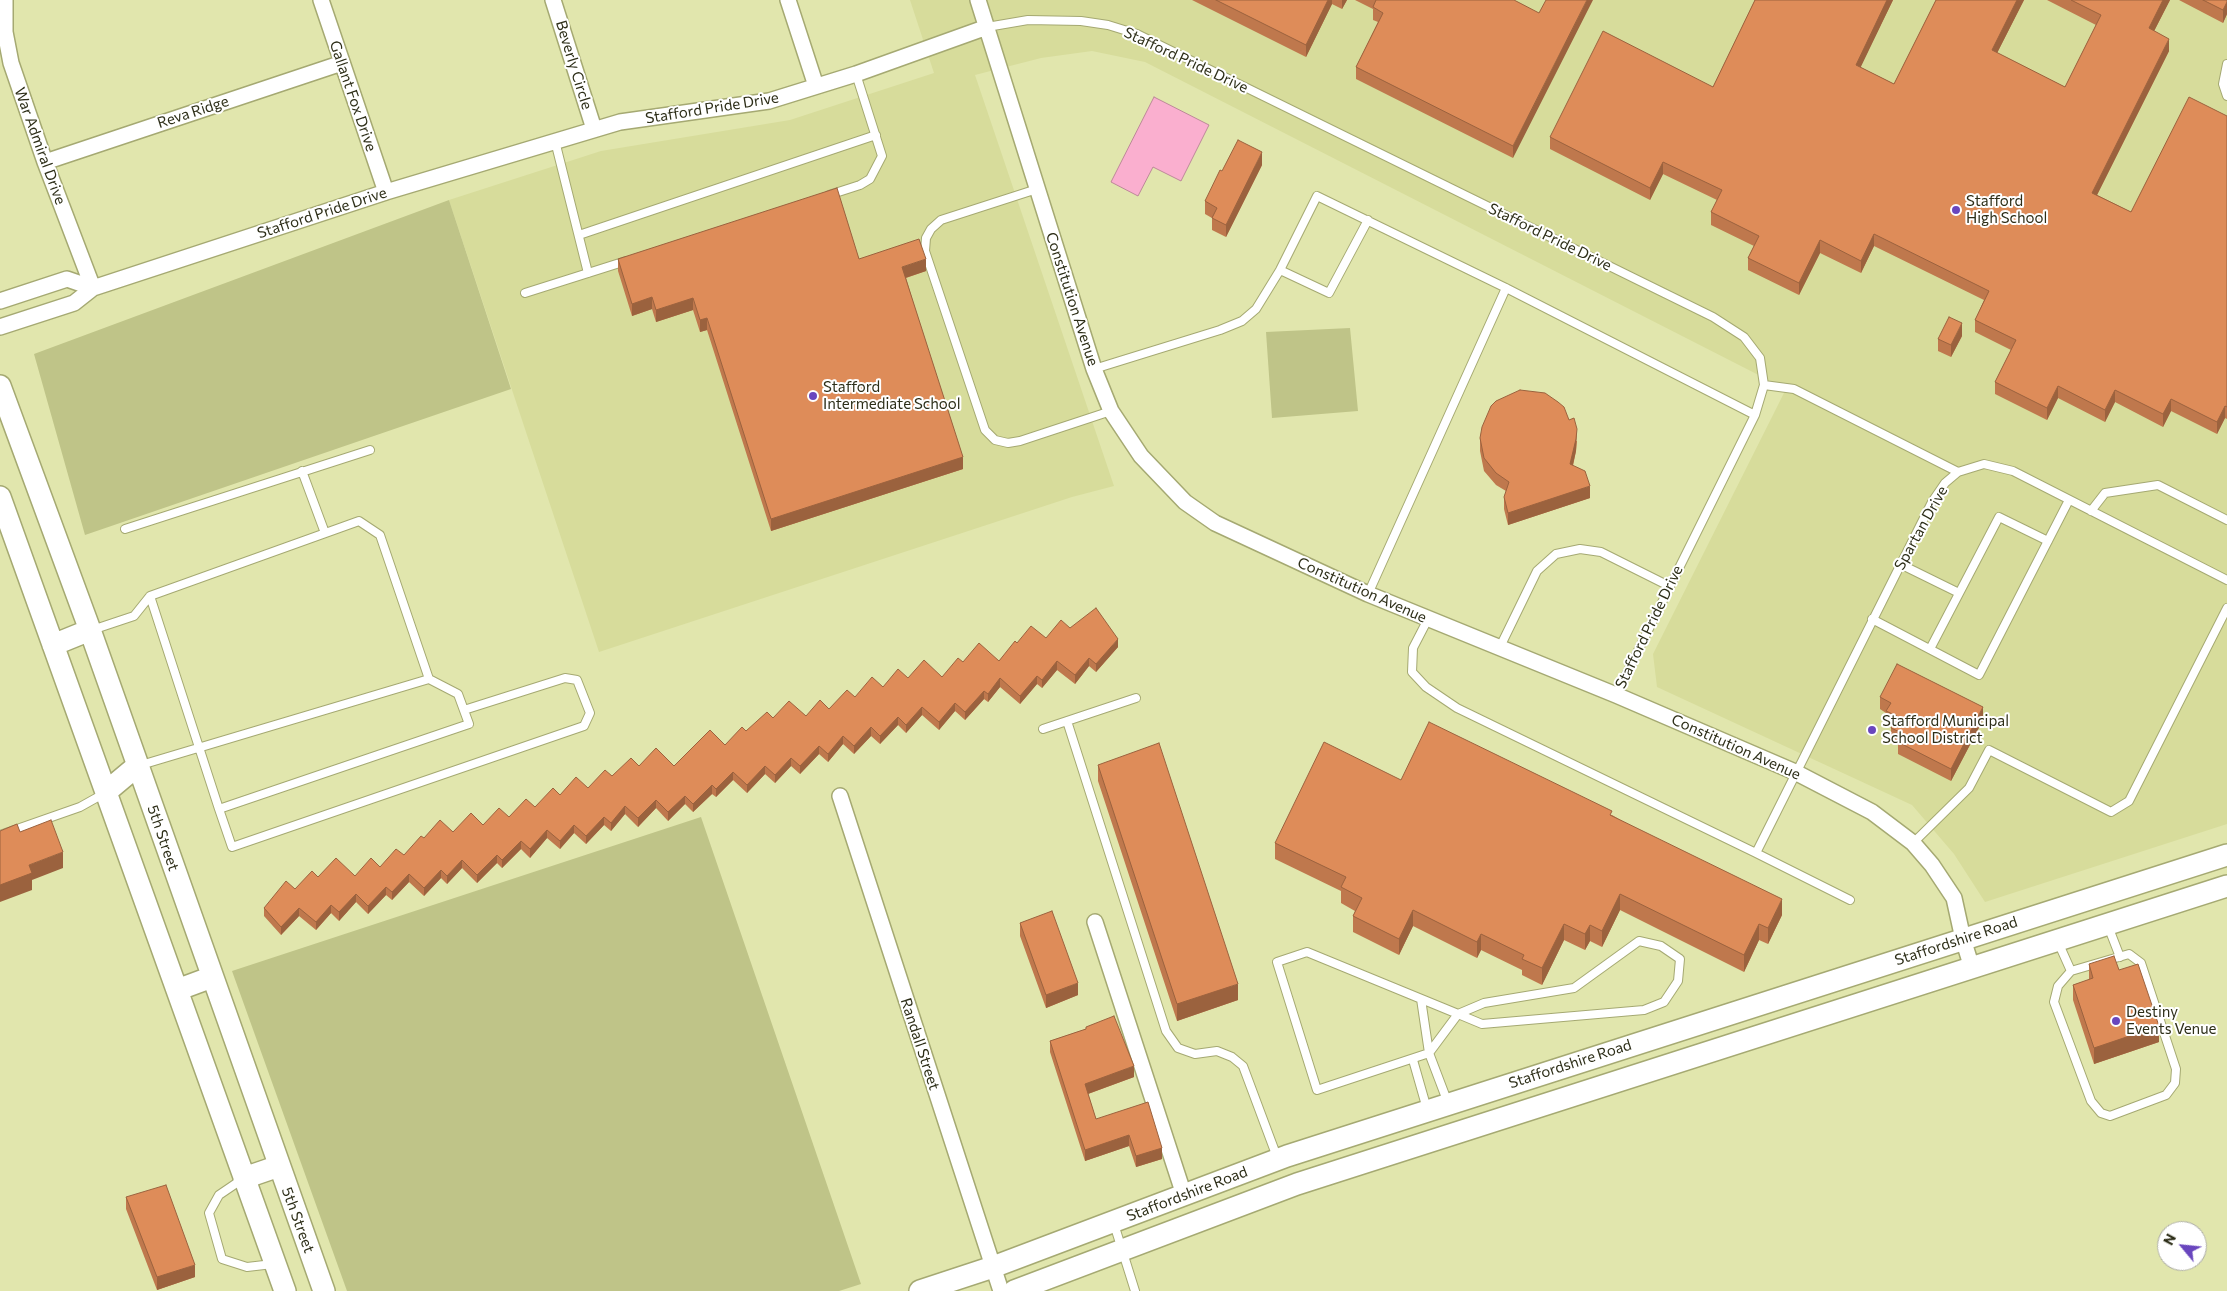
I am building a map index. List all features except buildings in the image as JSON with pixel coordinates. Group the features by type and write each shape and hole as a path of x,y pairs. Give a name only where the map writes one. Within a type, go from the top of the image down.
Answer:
{"main road":[{"name":"5th Street","path":"0,386 90,630 321,1290"},
{"path":"0,497 285,1291"},
{"path":"53,645 90,630"},
{"path":"106,792 137,766"},
{"name":"Staffordshire Road","path":"920,1291 993,1267 1278,1159 2227,855"},
{"name":"Staffordshire Road","path":"1014,1291 1297,1184 2227,886"},
{"path":"177,990 212,977"},
{"path":"244,1178 279,1166"}],"street":[{"name":"War Admiral Drive","path":"5,0 5,32 11,63 45,162 92,288"},
{"name":"Gallant Fox Drive","path":"321,0 386,192"},
{"name":"Beverly Circle","path":"553,0 594,129"},
{"path":"788,0 816,86"},
{"name":"Constitution Avenue","path":"978,0 1094,370 1111,411 1141,456 1186,502 1215,523 1368,594 1499,649 1616,695 1795,772 1872,812 1913,843 1932,865 1954,898 1972,968"},
{"name":"Stafford Pride Drive","path":"0,327 74,303 92,288 386,192 620,122 769,101 856,74 987,27"},
{"name":"Reva Ridge","path":"45,162 342,63"},
{"path":"0,300 67,279 92,288"},
{"name":"Randall Street","path":"840,796 1001,1291"},
{"path":"1095,922 1184,1195"}],"lane":[{"name":"Stafford Pride Drive","path":"987,27 1028,20 1081,20 1108,25 1137,34 1714,318 1744,337 1760,358 1764,385 1755,415 1616,695"},
{"path":"2227,64 2222,84 2227,96"},
{"path":"823,198 860,185 870,179 882,156 856,74"},
{"path":"579,235 876,135"},
{"path":"555,141 588,273"},
{"path":"1037,189 941,220 931,229 926,238 925,251 986,430 995,440 1020,441 1111,411"},
{"path":"1094,370 1220,330 1242,321 1256,309 1280,270 1317,196 1506,288 1755,415"},
{"path":"1280,270 1329,293 1368,220"},
{"path":"525,293 635,258"},
{"path":"1368,594 1506,288"},
{"path":"1764,385 1794,389 1958,472"},
{"path":"125,529 370,450"},
{"name":"Spartan Drive","path":"1756,853 1932,502 1945,483 1958,472 1984,464 2013,471 2227,580"},
{"path":"302,471 325,533"},
{"path":"2091,511 2105,493 2158,485 2227,520"},
{"path":"1872,619 1979,675 2069,500"},
{"path":"1930,649 1999,517 2048,541"},
{"path":"90,630 134,616 150,596 359,521 380,534 429,679 458,694 468,724 219,810"},
{"path":"1499,649 1537,571 1556,554 1580,549 1601,552 1669,586"},
{"path":"1900,564 1959,593"},
{"path":"150,596 232,846 584,726 590,713 577,680 564,678 464,710"},
{"path":"1913,843 1969,788 1989,750 2111,812 2129,801 2227,608"},
{"path":"1428,619 1414,648 1412,672 1426,687 1457,708 1850,900"},
{"path":"137,766 182,752 200,749 429,679"},
{"path":"1043,729 1136,698"},
{"path":"1067,720 1166,1031 1178,1048 1195,1054 1217,1051 1232,1057 1243,1066 1278,1159"},
{"path":"0,835 80,807 106,792"},
{"path":"2107,924 2120,957"},
{"path":"2057,940 2071,971"},
{"path":"1421,999 1307,952 1277,962 1317,1090 1430,1053 1458,1014 1484,1003 1574,988 1640,941 1661,946 1680,959 1678,981 1664,1002 1644,1010 1482,1024 1458,1014 1421,999"},
{"path":"2129,954 2141,963 2176,1069 2175,1083 2166,1095 2110,1116 2101,1113 2091,1101 2054,1002 2058,986 2071,971 2129,954"},
{"path":"1421,999 1430,1053 1449,1104"},
{"path":"1413,1060 1428,1110"},
{"path":"244,1178 219,1195 209,1213 222,1259 247,1267 275,1264"},
{"path":"1113,1222 1135,1291"}],"shaded area":[{"path":"910,0 2227,0 2227,824 1985,902 1954,854 1912,805 1657,687 1653,654 1786,389 1145,62 1092,51 1041,58 975,75 1114,486 1072,497 599,652 449,200 601,151 790,120 934,73"},
{"path":"1154,97 1209,125 1181,181 1153,167 1138,196 1111,182"},
{"path":"449,200 511,389 85,535 34,354"},
{"path":"1350,328 1358,411 1272,418 1266,332"},
{"path":"701,817 861,1284 839,1291 347,1291 232,971"}],"place":[{"name":"Stafford High School","path":"1956,210"},
{"name":"Stafford Intermediate School","path":"813,396"},
{"name":"Stafford Municipal School District","path":"1872,730"},
{"name":"Destiny Events Venue","path":"2116,1021"}]}
